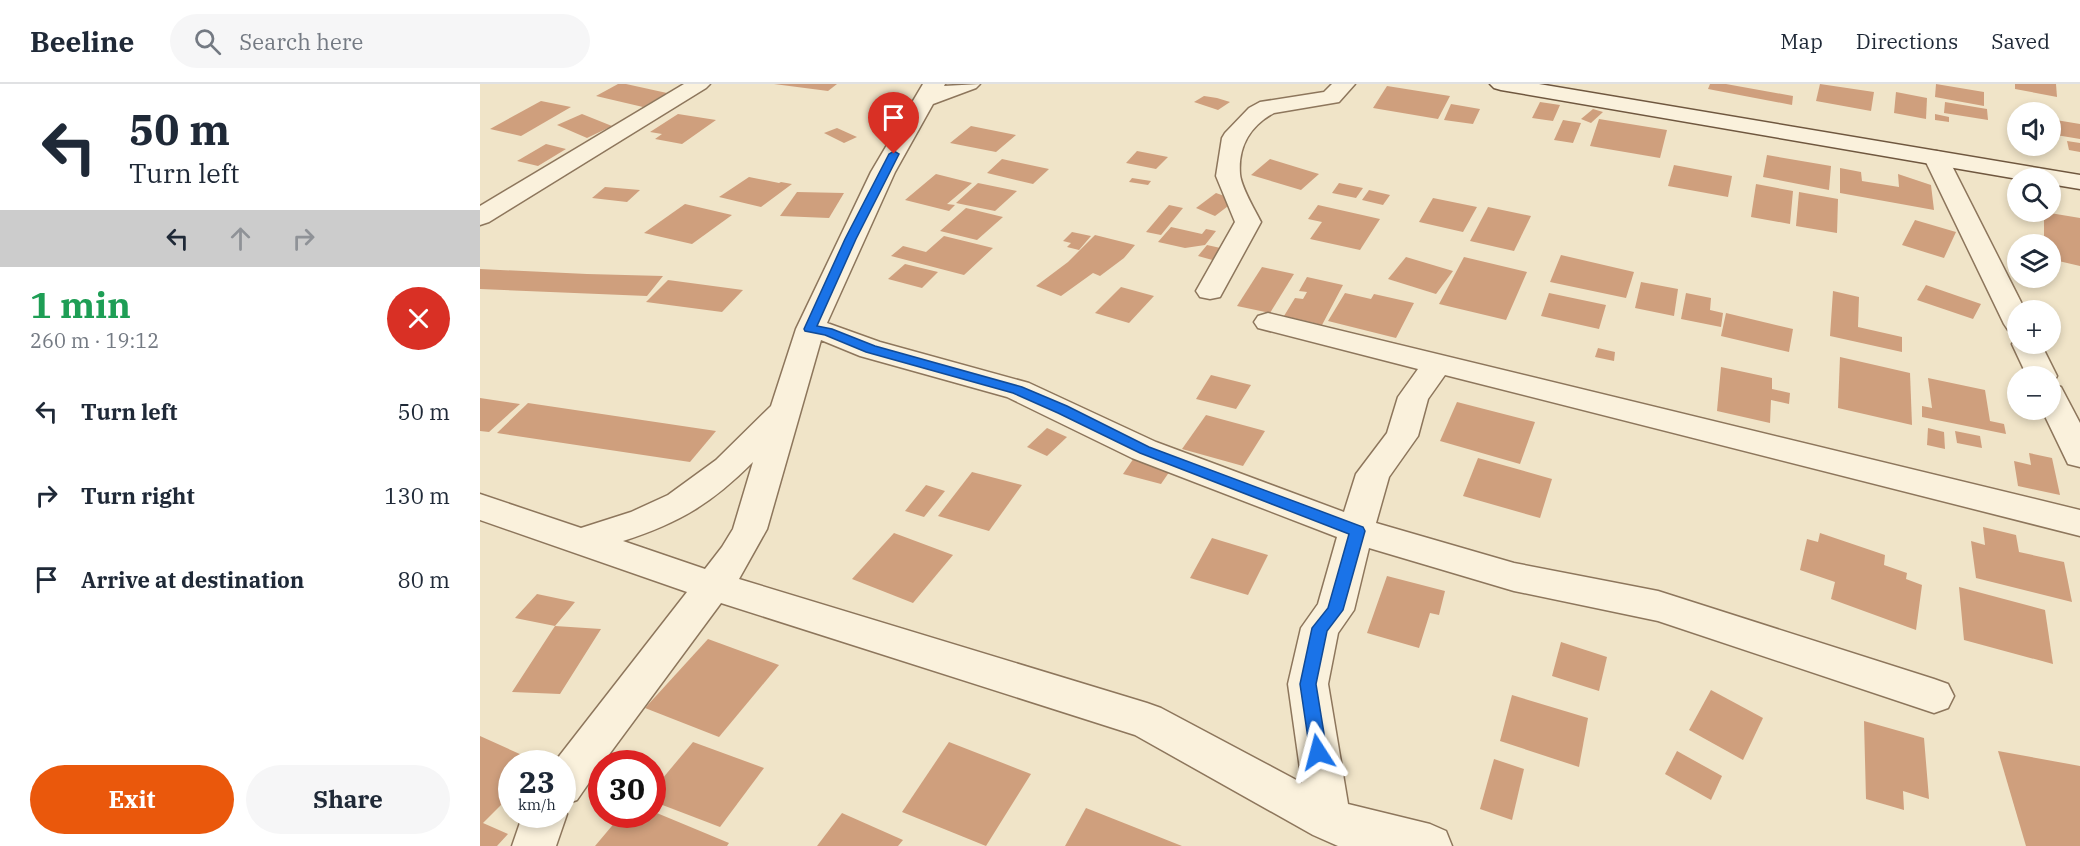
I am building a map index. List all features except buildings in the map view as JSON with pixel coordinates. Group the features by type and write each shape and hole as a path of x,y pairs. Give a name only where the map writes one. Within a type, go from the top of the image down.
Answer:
{"street":[{"path":"480,217 699,84"},
{"path":"576,766 735,556 750,529 810,329 883,172 931,92 969,84"},
{"path":"1210,291 1248,222 1228,176 1233,138 1257,113 1268,107 1331,97 1344,84"},
{"path":"1501,84 2080,182"},
{"path":"1936,158 2007,302"},
{"path":"1268,322 2080,523"},
{"path":"810,329 828,332 870,349 1018,390 1144,450 1358,531 1514,578 1658,606 1934,696"},
{"path":"1329,820 1308,684 1320,628 1335,610 1373,474 1402,436 1413,398 1437,365"},
{"path":"579,542 664,513 688,500 712,482 786,410"},
{"path":"2061,417 2080,456"},
{"path":"480,507 714,586 1147,721 1379,846"},
{"path":"1329,820 1430,846"},
{"path":"534,846 540,828"}],"route":[{"path":"894,154 850,239 810,329 828,332 870,349 1018,390 1144,450 1358,531 1335,610 1320,628 1308,684 1318,752"}]}
